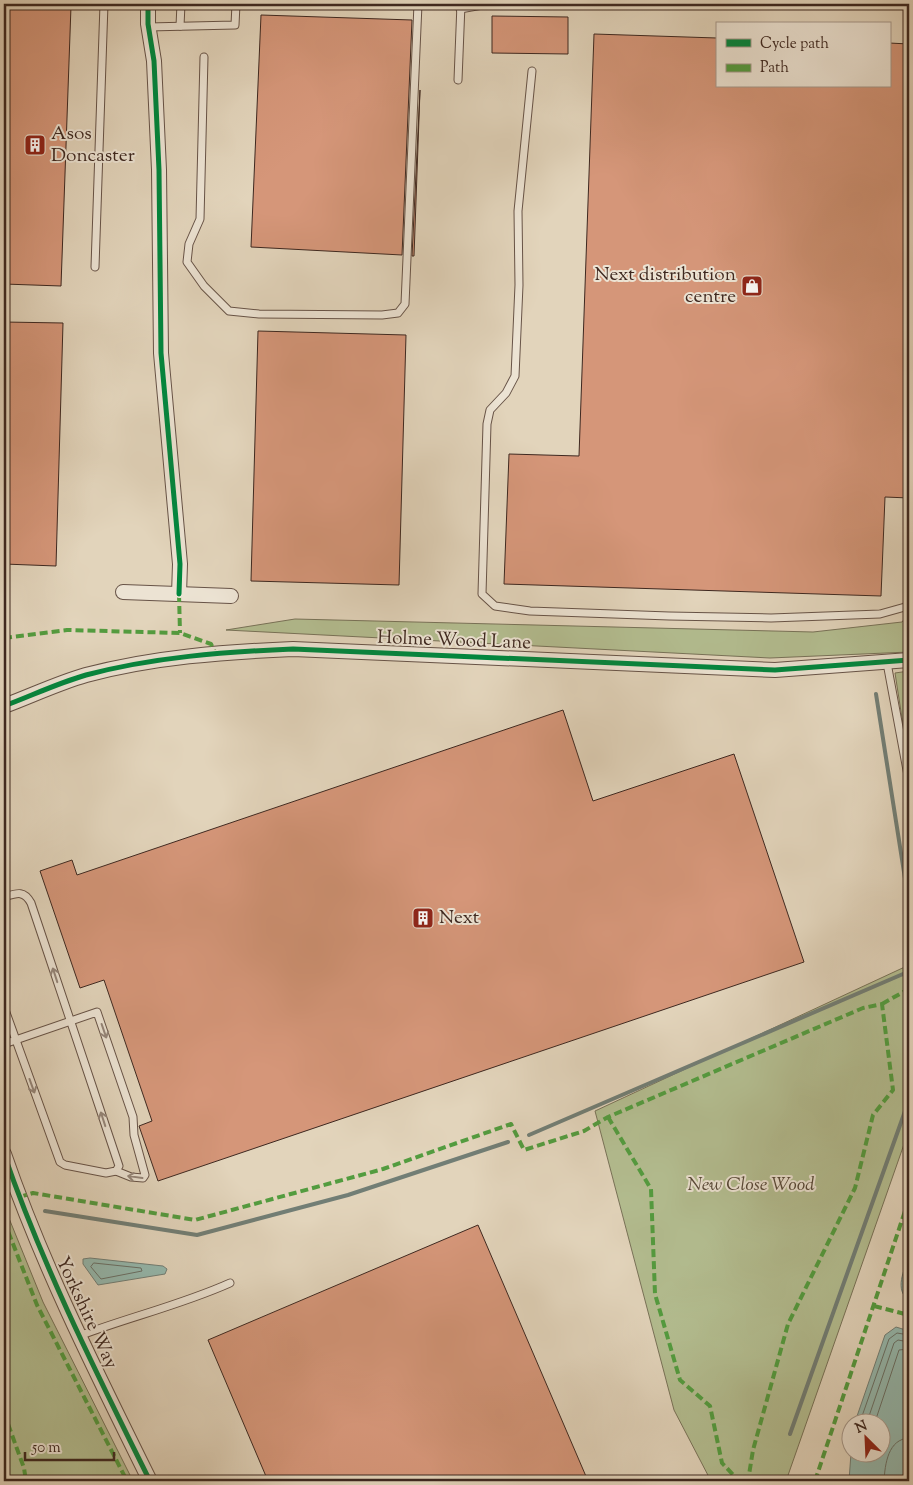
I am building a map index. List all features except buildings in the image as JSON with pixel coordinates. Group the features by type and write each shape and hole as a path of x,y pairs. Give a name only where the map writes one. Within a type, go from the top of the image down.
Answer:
{"street":[{"path":"148,4 148,27 155,71 161,353 180,564 179,594"},
{"path":"123,592 231,596"},
{"name":"Holme Wood Lane","path":"4,706 84,676 132,664 215,652 293,649 775,670 909,660"},
{"name":"Yorkshire Way","path":"4,1154 27,1218 78,1336 150,1481"}],"lane":[{"path":"95,267 104,4"},
{"path":"180,26 181,4"},
{"path":"148,27 235,26 236,4"},
{"path":"204,57 200,219 189,244 187,262 204,286 229,311 259,314 382,315 398,313 405,304 418,4"},
{"path":"458,80 460,6 488,4"},
{"path":"532,71 518,211 520,285 516,376 506,392 490,410 487,424 482,594 495,606 530,611 669,616 771,618 880,614 905,607 909,603"},
{"path":"886,662 909,781"},
{"path":"4,897 20,892 24,893 31,903 119,1166 116,1170"},
{"path":"4,1006 15,1041 60,1162 65,1165 106,1173 116,1170 131,1178 145,1176 134,1135 133,1117 97,1012 15,1041 4,1044"},
{"path":"78,1336 135,1316 190,1300 230,1283"}],"green space":[{"path":"909,613 909,652 770,658 226,630 295,619 813,632 902,622"},
{"path":"909,671 909,763 895,673"},
{"name":"New Close Wood","path":"909,965 909,1130 786,1481 711,1481 674,1410 595,1111"},
{"path":"4,1206 43,1302 133,1481 4,1481"}],"water":[{"path":"909,1256 909,1301 904,1296 901,1285"},
{"path":"90,1258 163,1266 167,1269 165,1274 98,1285 83,1264 83,1259"},
{"path":"896,1327 909,1331 909,1445 902,1481 849,1481 850,1462 890,1462 890,1412 858,1412 885,1335"}],"waterway":[{"path":"876,694 909,904"},
{"path":"529,1135 903,974 909,978"},
{"path":"790,1434 909,1100"},
{"path":"45,1211 197,1235 348,1195 508,1142"}],"marked path":[{"path":"179,594 180,633"},
{"path":"4,638 67,630 180,633 211,644 215,652"},
{"path":"882,1004 905,991 909,991"},
{"path":"19,1197 33,1193 195,1220 383,1169 511,1124 524,1150 584,1131 608,1117 863,1008 882,1004 893,1090 873,1115 855,1188 788,1324 753,1450 748,1481"},
{"path":"608,1117 651,1189 655,1294 680,1380 710,1406 722,1463 739,1481"},
{"path":"815,1481 909,1199"},
{"path":"4,1221 37,1305 127,1481"},
{"path":"874,1306 909,1315"},
{"path":"4,1413 24,1468 26,1481"}],"cycle path":[{"path":"148,4 148,24 154,61 159,170 161,353 180,564 179,594"},
{"path":"4,706 76,678 112,669 189,656 267,650 293,649 775,670 909,660"},
{"path":"4,1154 53,1279 150,1481"}],"place":[{"name":"Asos Doncaster","path":"35,145"},
{"name":"Next distribution centre","path":"752,286"},
{"name":"Next","path":"423,918"}]}
